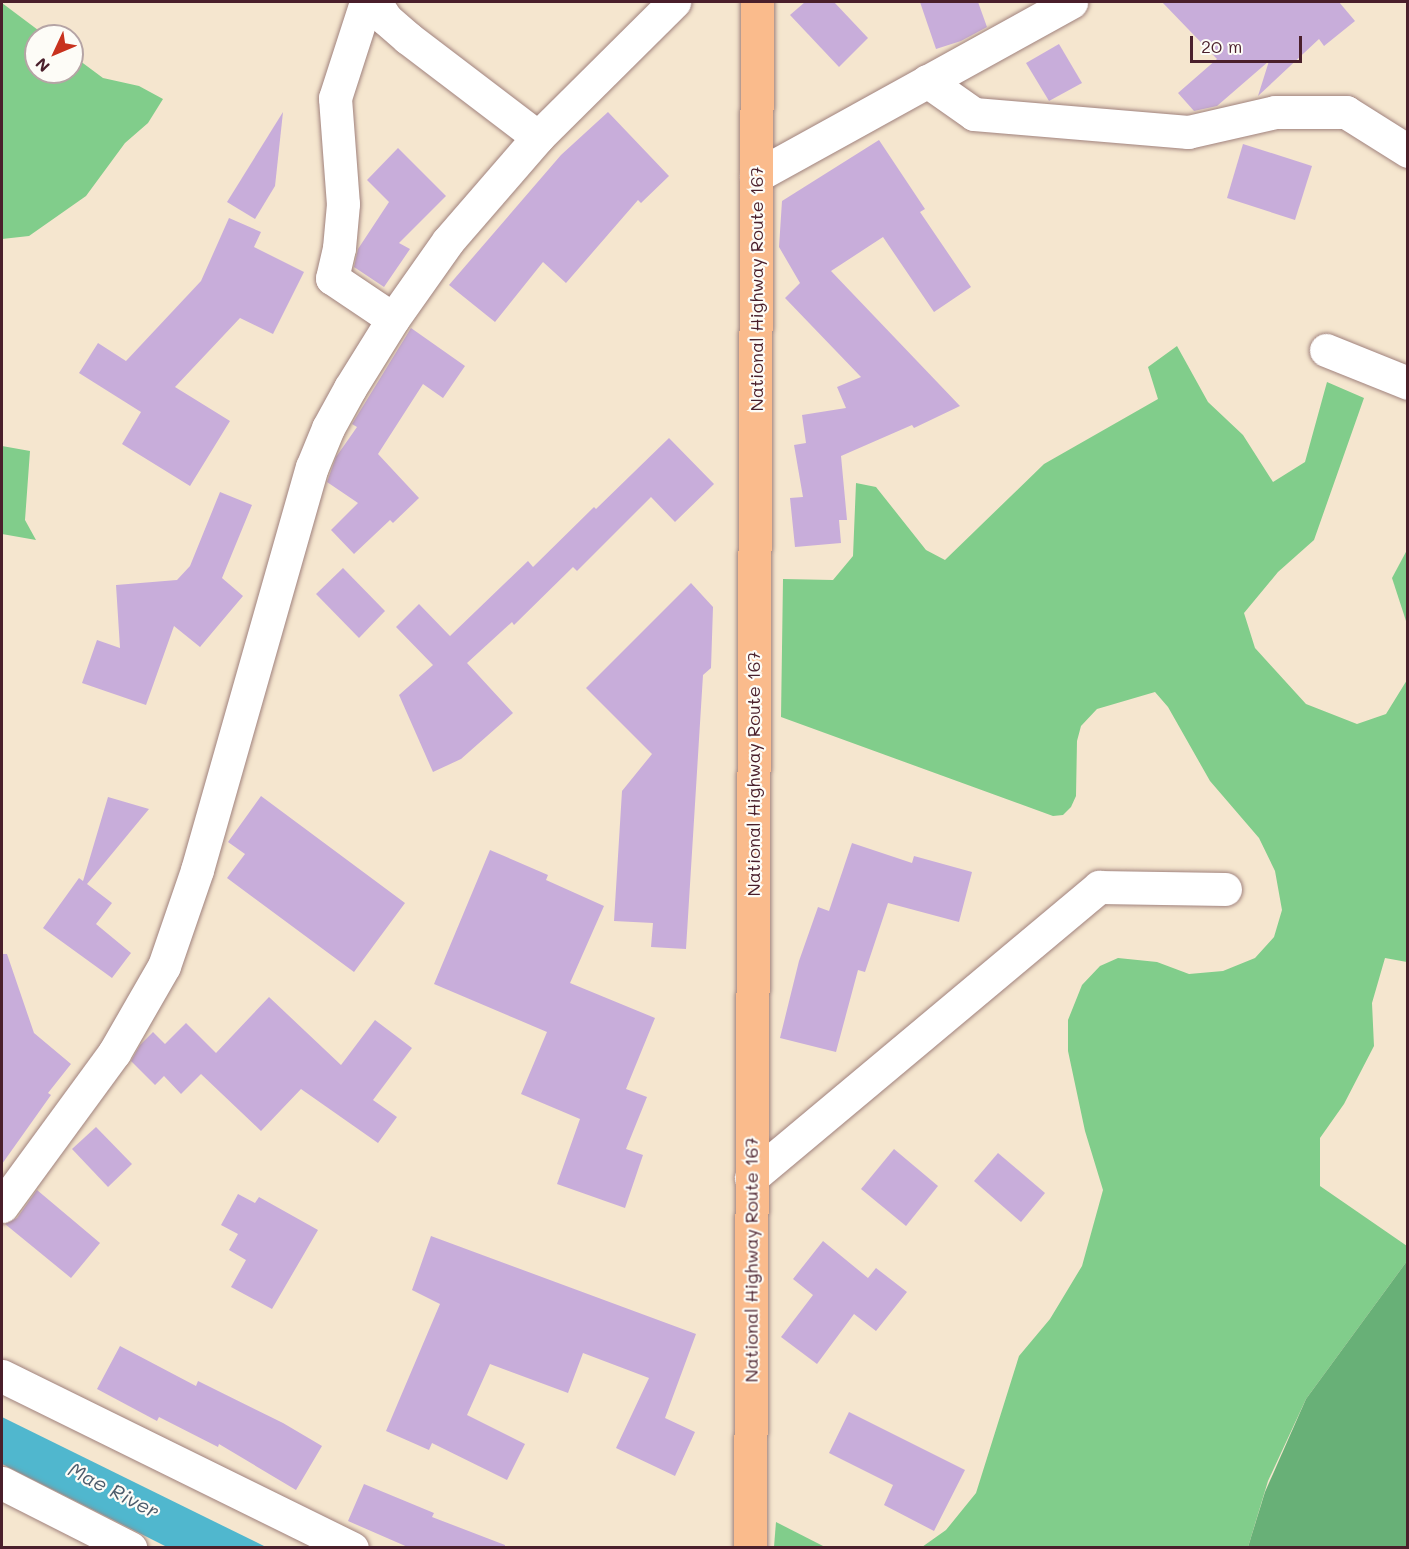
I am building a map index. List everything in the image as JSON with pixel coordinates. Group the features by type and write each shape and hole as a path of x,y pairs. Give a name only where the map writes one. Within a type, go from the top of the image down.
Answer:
{"highway":[{"name":"National Highway Route 167","path":"750,1548 757,2"}],"street":[{"path":"366,2 335,98 343,204 339,248 332,278 393,319"},
{"path":"375,2 386,19 408,38 538,138"},
{"path":"2,1206 114,1053 164,966 197,870 312,467 328,428 393,319 448,240 538,138 674,2"},
{"path":"756,176 1071,2"},
{"path":"927,81 974,114 1188,132 1275,112 1346,112 1407,151"},
{"path":"1326,350 1407,382"},
{"path":"752,1178 1099,887 1225,889"},
{"path":"2,1376 352,1548"},
{"path":"2,1482 130,1548"}],"green space":[{"path":"2,3 30,24 24,24 24,84 84,84 84,64 103,78 139,86 163,99 148,123 125,143 86,196 29,236 2,239"},
{"path":"1177,346 1208,402 1243,435 1273,482 1305,462 1327,382 1364,398 1314,540 1278,572 1244,613 1255,648 1306,704 1357,724 1386,714 1407,680 1407,962 1385,958 1372,1003 1374,1046 1344,1104 1320,1138 1320,1186 1407,1246 1407,1261 1306,1399 1268,1481 1248,1547 922,1547 946,1530 976,1493 1019,1356 1050,1319 1082,1266 1103,1190 1085,1131 1068,1051 1068,1020 1082,985 1100,966 1118,958 1157,962 1189,974 1223,971 1255,958 1274,937 1282,910 1275,871 1259,838 1210,781 1168,707 1155,692 1097,709 1081,726 1077,741 1076,796 1071,807 1063,815 1053,816 781,717 783,579 833,580 853,556 856,483 876,487 926,550 945,560 1044,464 1158,399 1148,367"},
{"path":"2,446 30,451 25,520 36,540 2,534"},
{"path":"1407,550 1407,624 1392,578"},
{"path":"1407,1261 1407,1547 1248,1547 1265,1492 1306,1399"},
{"path":"776,1522 825,1547 774,1547"}],"water":[{"name":"Mae River","path":"2,1417 266,1547 167,1547 2,1464"}],"building":[{"path":"805,2 834,2 868,38 839,67 790,15"},
{"path":"920,2 978,2 987,27 961,41 936,49"},
{"path":"1162,2 1339,2 1355,21 1324,46 1319,39 1258,96 1269,61 1217,106 1194,111 1178,93 1217,59"},
{"path":"1059,44 1082,83 1049,101 1026,63"},
{"path":"283,112 275,186 255,219 227,202"},
{"path":"608,112 669,176 641,203 638,200 566,283 543,262 495,322 449,285 561,155"},
{"path":"879,140 925,209 920,212 971,287 934,312 883,237 831,271 960,406 914,428 912,425 841,456 847,520 839,520 841,543 795,547 790,498 803,497 794,445 806,443 802,415 846,408 837,387 861,377 785,298 800,283 779,247 782,201"},
{"path":"1243,144 1312,166 1295,220 1227,198"},
{"path":"398,148 446,196 399,243 410,249 384,287 354,267 358,249 389,202 367,180"},
{"path":"229,218 261,232 254,247 304,272 273,334 240,318 175,387 230,421 190,486 122,444 141,412 79,373 98,343 126,361 201,281"},
{"path":"411,328 465,366 443,398 423,384 378,454 419,498 393,523 390,520 354,554 331,530 358,503 327,482 336,457 357,427 352,424"},
{"path":"669,438 714,484 675,522 651,497 577,571 573,567 514,625 512,622 467,663 513,713 461,759 433,772 399,695 433,665 396,627 419,604 450,636 528,561 533,567"},
{"path":"220,492 252,505 222,578 243,596 200,647 174,626 146,705 82,683 97,640 120,648 116,585 177,580 190,566"},
{"path":"343,568 385,611 359,638 316,594"},
{"path":"691,583 713,607 711,668 703,675 686,949 651,947 653,923 614,921 622,791 652,754 586,688"},
{"path":"261,796 405,903 354,972 227,878 245,854 228,842"},
{"path":"108,797 149,809 87,884 112,903 96,924 131,953 112,978 43,928 79,878 83,881"},
{"path":"852,843 912,863 914,856 972,872 959,922 888,903 865,972 858,970 836,1052 780,1038 799,961 818,907 829,911"},
{"path":"490,850 548,875 546,880 604,906 570,983 655,1018 626,1089 647,1097 626,1149 643,1155 625,1208 557,1184 580,1119 521,1094 547,1032 434,984"},
{"path":"2,954 7,954 34,1033 71,1064 48,1093 51,1095 2,1164"},
{"path":"269,997 341,1065 375,1020 412,1048 373,1100 397,1117 378,1143 301,1089 261,1131 201,1074 181,1094 164,1076 155,1085 131,1061 140,1045 153,1032 165,1044 186,1023 216,1053"},
{"path":"96,1127 132,1164 108,1187 72,1149"},
{"path":"894,1149 938,1186 906,1226 861,1189"},
{"path":"998,1153 1045,1193 1021,1222 974,1181"},
{"path":"37,1190 100,1243 71,1278 5,1224 17,1218"},
{"path":"238,1194 255,1203 259,1197 318,1230 272,1309 231,1287 246,1260 229,1250 238,1234 221,1225"},
{"path":"431,1236 696,1334 665,1418 695,1432 675,1476 616,1448 649,1378 583,1353 568,1393 490,1364 467,1415 525,1444 507,1480 432,1443 429,1450 386,1431 440,1304 412,1290"},
{"path":"823,1241 868,1278 876,1268 907,1292 876,1331 854,1314 817,1364 781,1337 813,1295 793,1279"},
{"path":"120,1346 196,1386 198,1381 283,1423 322,1446 296,1490 219,1444 218,1447 159,1417 157,1421 97,1389"},
{"path":"849,1412 965,1470 934,1531 884,1505 893,1485 829,1453"},
{"path":"364,1484 434,1513 432,1517 505,1545 505,1548 410,1548 348,1521"}]}
